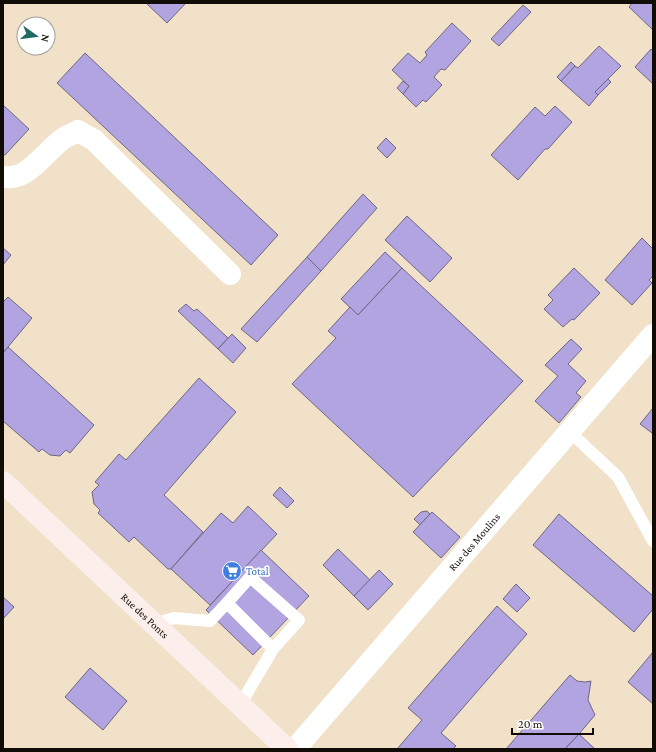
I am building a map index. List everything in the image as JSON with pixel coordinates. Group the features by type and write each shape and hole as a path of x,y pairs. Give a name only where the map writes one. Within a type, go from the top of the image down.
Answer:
{"main road":[{"name":"Rue des Ponts","path":"3,482 287,749"}],"street":[{"path":"3,177 8,178 25,173 64,138 78,131 94,140 230,274"},
{"name":"Rue des Moulins","path":"295,749 653,335"}],"lane":[{"path":"569,431 618,477 653,541"},
{"path":"154,624 174,618 210,621 250,576 299,620 273,649 240,705"},
{"path":"227,603 273,649"}],"building":[{"path":"146,3 186,3 167,23"},
{"path":"632,3 653,3 653,30 629,7"},
{"path":"523,5 531,12 499,46 491,39"},
{"path":"452,23 471,41 445,70 441,69 434,77 442,85 426,102 423,100 416,107 403,94 409,86 392,70 408,53 420,63 427,55 425,52"},
{"path":"599,46 621,66 595,92 598,95 589,106 561,81 575,66 578,68"},
{"path":"651,49 653,51 653,84 635,67"},
{"path":"85,53 278,235 251,265 57,83"},
{"path":"571,62 575,66 561,81 557,77"},
{"path":"608,79 611,82 598,95 595,92"},
{"path":"403,81 409,86 403,94 397,88"},
{"path":"3,105 29,129 5,155 3,154"},
{"path":"555,106 572,122 548,149 545,149 518,180 491,155 535,107 545,116"},
{"path":"386,138 396,148 387,158 377,148"},
{"path":"363,194 377,208 321,271 307,257"},
{"path":"407,216 452,258 430,282 385,240"},
{"path":"642,238 653,249 653,276 649,280 652,283 632,305 605,280"},
{"path":"3,248 11,255 3,265"},
{"path":"385,252 402,268 358,315 341,299"},
{"path":"307,257 321,271 257,342 241,329"},
{"path":"402,268 523,381 413,497 292,384 336,338 328,331 350,307 358,315"},
{"path":"574,268 600,293 574,320 572,319 563,327 544,309 553,300 548,295"},
{"path":"8,297 32,318 3,353 3,302"},
{"path":"186,304 194,311 197,309 228,338 218,349 178,311"},
{"path":"232,334 246,348 233,363 218,349"},
{"path":"571,339 582,349 568,364 586,381 576,393 581,397 559,423 535,401 558,376 545,365"},
{"path":"8,347 94,425 70,453 66,450 60,456 50,455 42,449 39,452 3,421 3,353"},
{"path":"199,378 236,412 164,495 203,532 171,569 168,569 134,537 129,542 98,513 100,510 94,504 92,492 99,485 95,482 119,454 126,460"},
{"path":"653,408 653,432 652,433 640,424"},
{"path":"280,487 294,501 287,508 273,495"},
{"path":"248,506 277,534 210,605 171,569 221,513 233,523"},
{"path":"427,511 430,514 420,525 414,519 421,512"},
{"path":"432,512 460,537 441,558 413,532"},
{"path":"559,514 653,596 653,609 634,632 533,545"},
{"path":"338,549 370,580 354,596 323,565"},
{"path":"261,550 309,596 253,655 206,610"},
{"path":"379,570 393,584 368,610 354,596"},
{"path":"516,584 530,598 517,612 503,599"},
{"path":"3,597 14,607 3,619"},
{"path":"497,606 527,634 441,733 456,746 453,749 397,749 422,720 408,708"},
{"path":"653,652 653,704 628,682"},
{"path":"90,668 127,701 103,730 65,697"},
{"path":"570,675 577,681 591,681 588,700 595,715 579,734 565,749 506,749"},
{"path":"579,734 595,749 565,749"}],"place":[{"name":"Total","path":"232,571"}]}
